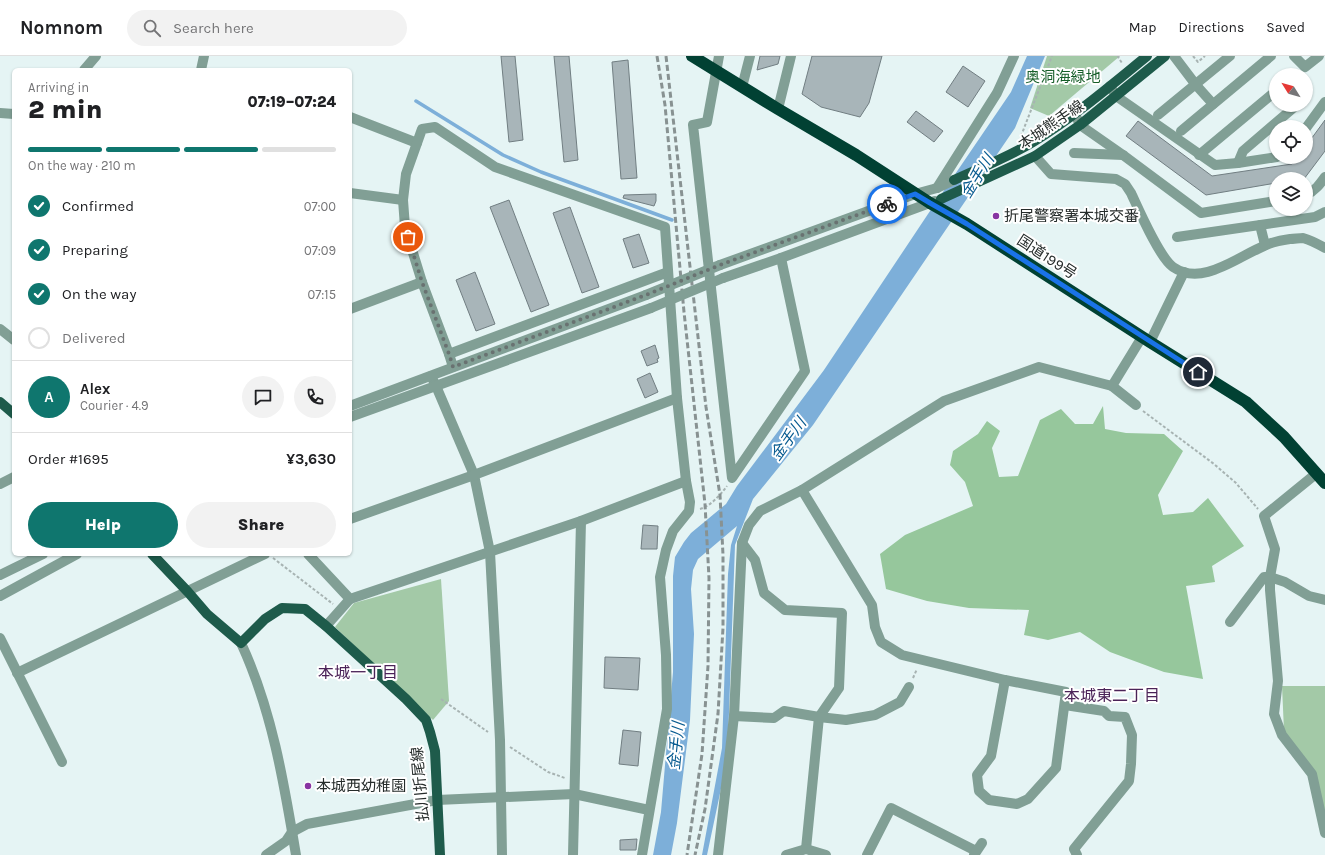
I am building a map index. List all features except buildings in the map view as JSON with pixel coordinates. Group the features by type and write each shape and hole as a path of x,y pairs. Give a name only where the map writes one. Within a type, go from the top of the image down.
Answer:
{"highway":[{"name":"国道199号","path":"692,56 856,155 915,194 935,201 967,224 1146,340 1246,402 1284,437 1325,483"}],"main road":[{"name":"本城熊手線","path":"954,180 1034,142 1075,114 1147,56"},
{"name":"本城熊手線","path":"935,201 1035,156 1080,125 1165,56"},
{"path":"0,402 12,412"},
{"path":"154,556 207,614 241,643"},
{"name":"払川折尾線","path":"241,643 265,619 282,608 305,609 326,626 406,699 426,720 435,752 440,855"}],"street":[{"path":"86,68 96,56"},
{"path":"201,68 204,56"},
{"path":"719,56 707,122 693,125 732,478"},
{"path":"742,87 750,56"},
{"path":"778,109 791,56"},
{"path":"937,188 997,93 1014,56"},
{"path":"1174,56 1196,85 1213,104"},
{"path":"1158,115 1230,56"},
{"path":"1181,131 1271,56"},
{"path":"1294,56 1305,67 1319,56"},
{"path":"1110,86 1116,96 1199,155 1215,164 1238,164 1269,158"},
{"path":"1199,155 1269,97"},
{"path":"1312,120 1325,102"},
{"path":"1238,164 1243,151 1288,112"},
{"path":"0,113 12,114"},
{"path":"1075,114 1080,125 1201,212 1269,202"},
{"path":"352,118 417,143"},
{"path":"453,367 422,282 405,226 403,200 406,174 422,129 435,126 495,166 665,227 677,398 686,481 690,502 689,511 673,531 666,550 660,577 666,655 667,709 642,855"},
{"path":"1074,153 1123,155"},
{"path":"1035,156 1051,174 1116,179 1124,184 1162,256 1172,267 1184,272 1194,274 1216,270 1265,245 1286,240 1302,238 1325,248"},
{"path":"1313,190 1325,177"},
{"path":"352,405 646,295 720,265 915,194 937,188 954,180"},
{"path":"352,193 403,200"},
{"path":"352,416 651,308 723,278 935,201"},
{"path":"1177,237 1315,217 1325,212"},
{"path":"1260,224 1265,245"},
{"path":"732,478 805,371 781,258"},
{"path":"449,354 668,272"},
{"path":"1112,386 1146,340 1184,272"},
{"path":"352,308 422,282"},
{"path":"0,329 12,338"},
{"path":"718,855 734,716 742,543 749,525 760,511 802,490 944,401 1039,367 1112,386 1136,405"},
{"path":"431,376 474,475 490,552 500,740 502,855"},
{"path":"352,518 474,475 677,398"},
{"path":"1317,473 1264,516 1275,549 1270,577 1278,681 1274,714 1282,735 1312,774 1325,833"},
{"path":"0,484 12,478"},
{"path":"326,626 350,599 581,521 686,481"},
{"path":"802,490 872,605 875,627 881,642 902,655 1005,680 1066,692 1056,768 1028,799 1017,804 988,800 979,791 977,775 991,756 1005,680"},
{"path":"573,855 581,521"},
{"path":"742,543 755,560 764,593 785,610 842,613 839,688 822,713 806,849"},
{"path":"0,575 39,556"},
{"path":"0,596 73,556"},
{"path":"17,673 262,556"},
{"path":"310,556 350,599"},
{"path":"1230,622 1264,577 1270,577 1285,582 1309,596 1325,600"},
{"path":"0,638 62,762"},
{"path":"241,643 252,668 272,731 296,855"},
{"path":"734,716 774,718 784,712 822,713 846,720 875,715 900,702 909,687"},
{"path":"1065,705 1104,711 1109,716 1125,717 1132,734 1129,781 1074,849 1077,855"},
{"path":"266,855 286,841 292,832 307,824 437,800 574,794 650,810"},
{"path":"867,855 891,808 977,850"},
{"path":"786,855 806,849 826,855"}],"path":[{"path":"1015,152 1052,56"},
{"path":"1193,56 1198,62 1205,56"},
{"path":"1136,405 1214,464 1236,483 1264,516"},
{"path":"689,511 705,507 720,495 732,478"},
{"path":"269,556 340,610"},
{"path":"909,687 921,659"}],"green space":[{"name":"奥洞海緑地","path":"1047,56 1120,56 1049,116 1030,108"},
{"path":"1103,406 1105,429 1126,433 1164,434 1183,451 1158,495 1163,515 1193,512 1208,498 1244,546 1212,566 1215,582 1186,586 1203,679 1164,672 1110,652 1080,632 1048,640 1024,635 1029,610 969,608 927,601 886,589 880,554 905,535 973,506 965,482 950,465 953,451 978,434 987,421 1000,431 992,448 999,477 1018,476 1040,420 1061,409 1075,424 1093,424"},
{"path":"441,579 449,701 433,720 335,627 354,603"},
{"path":"1282,686 1325,686 1325,813 1316,779 1284,731"}],"water":[{"name":"金手川","path":"1027,56 1045,56 1015,128 813,425 753,499 735,545 728,740 722,784 707,855 702,855 722,748 728,574 731,545 737,526 698,559 693,570 691,589 694,634 690,720 677,823 671,855 653,855 661,812 673,672 673,576 675,557 691,533 726,504 737,486 824,370 1011,92"}],"waterway":[{"path":"416,101 503,155 541,172 672,220"}],"railway":[{"path":"657,56 665,105 684,312 705,504 709,578 708,666 702,754 687,855"},
{"path":"666,56 706,407 720,495 723,555 723,628 718,714 705,809 695,855"}],"way so far":[{"path":"408,237 422,282 453,367 646,295 720,265 887,204"}],"place":[{"name":"折尾警察署本城交番","path":"996,216"},
{"name":"本城西幼稚園","path":"308,786"}],"district":[{"name":"本城一丁目","path":"358,672"},
{"name":"本城東二丁目","path":"1112,695"}],"route":[{"path":"887,204 915,194 967,224 1198,372"}]}
